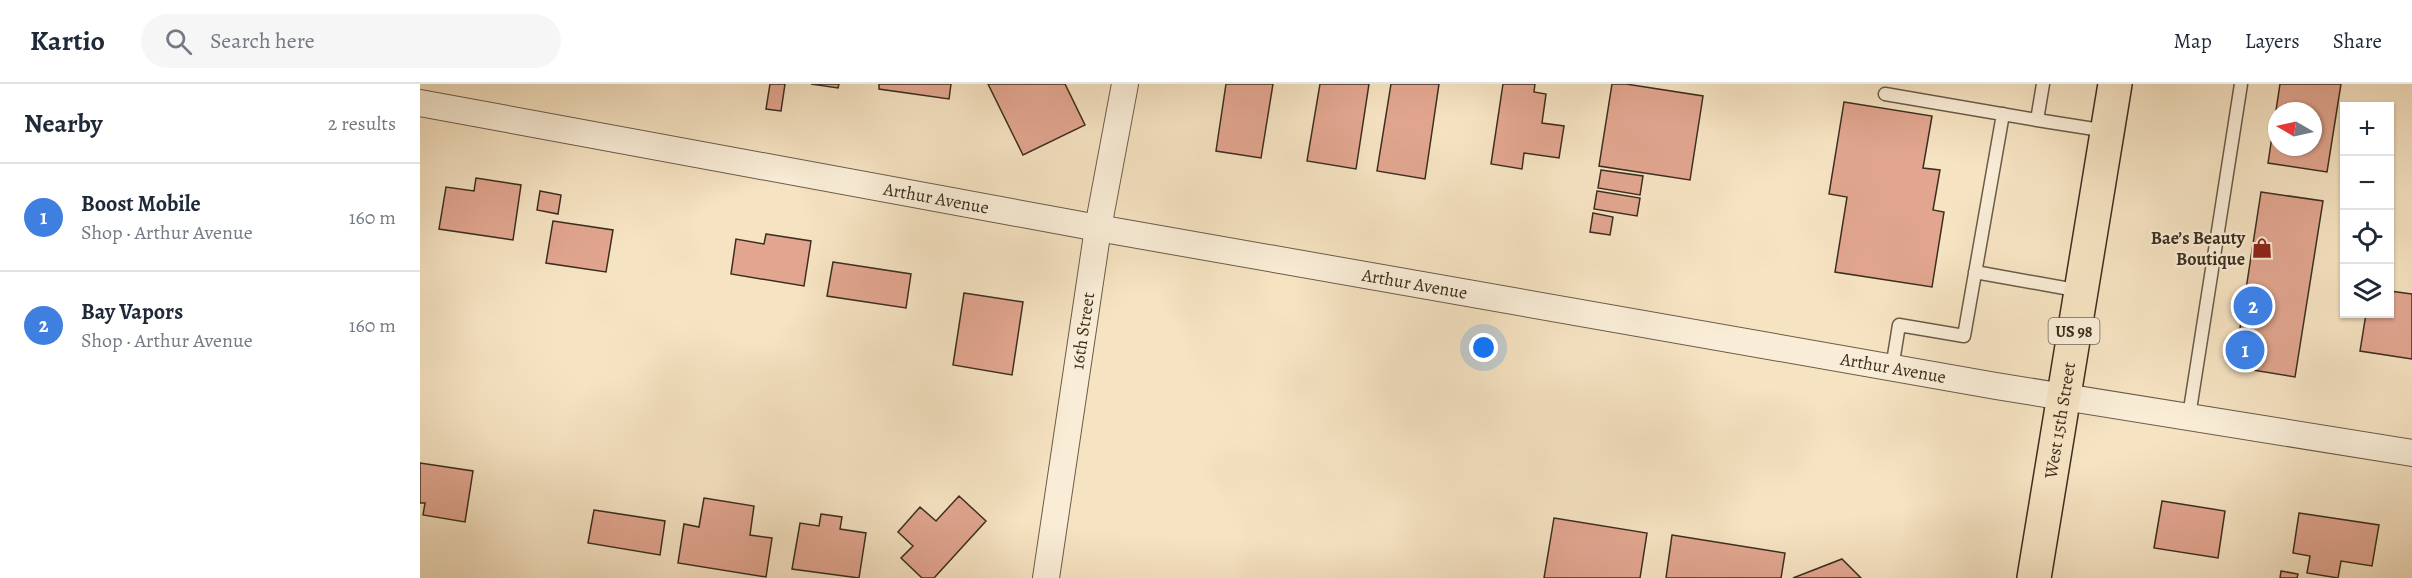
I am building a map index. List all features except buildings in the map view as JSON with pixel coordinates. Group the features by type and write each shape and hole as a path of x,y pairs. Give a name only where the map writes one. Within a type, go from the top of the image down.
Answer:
{"highway":[{"name":"West 15th Street","path":"2034,578 2115,84"}],"street":[{"name":"16th Street","path":"1046,578 1098,228 1125,84"},
{"name":"Arthur Avenue","path":"420,103 1098,228 1892,368 2412,453"}],"lane":[{"path":"2037,120 2043,84"},
{"path":"2189,416 2241,84"},
{"path":"1885,94 2107,132"},
{"path":"1892,368 1899,325 1964,336 2003,114"},
{"path":"1976,272 2081,291"}],"place":[{"name":"Bae’s Beauty Boutique","path":"2262,248"},
{"name":"Bay Vapors","path":"2253,306"},
{"name":"Boost Mobile","path":"2245,350"}]}
